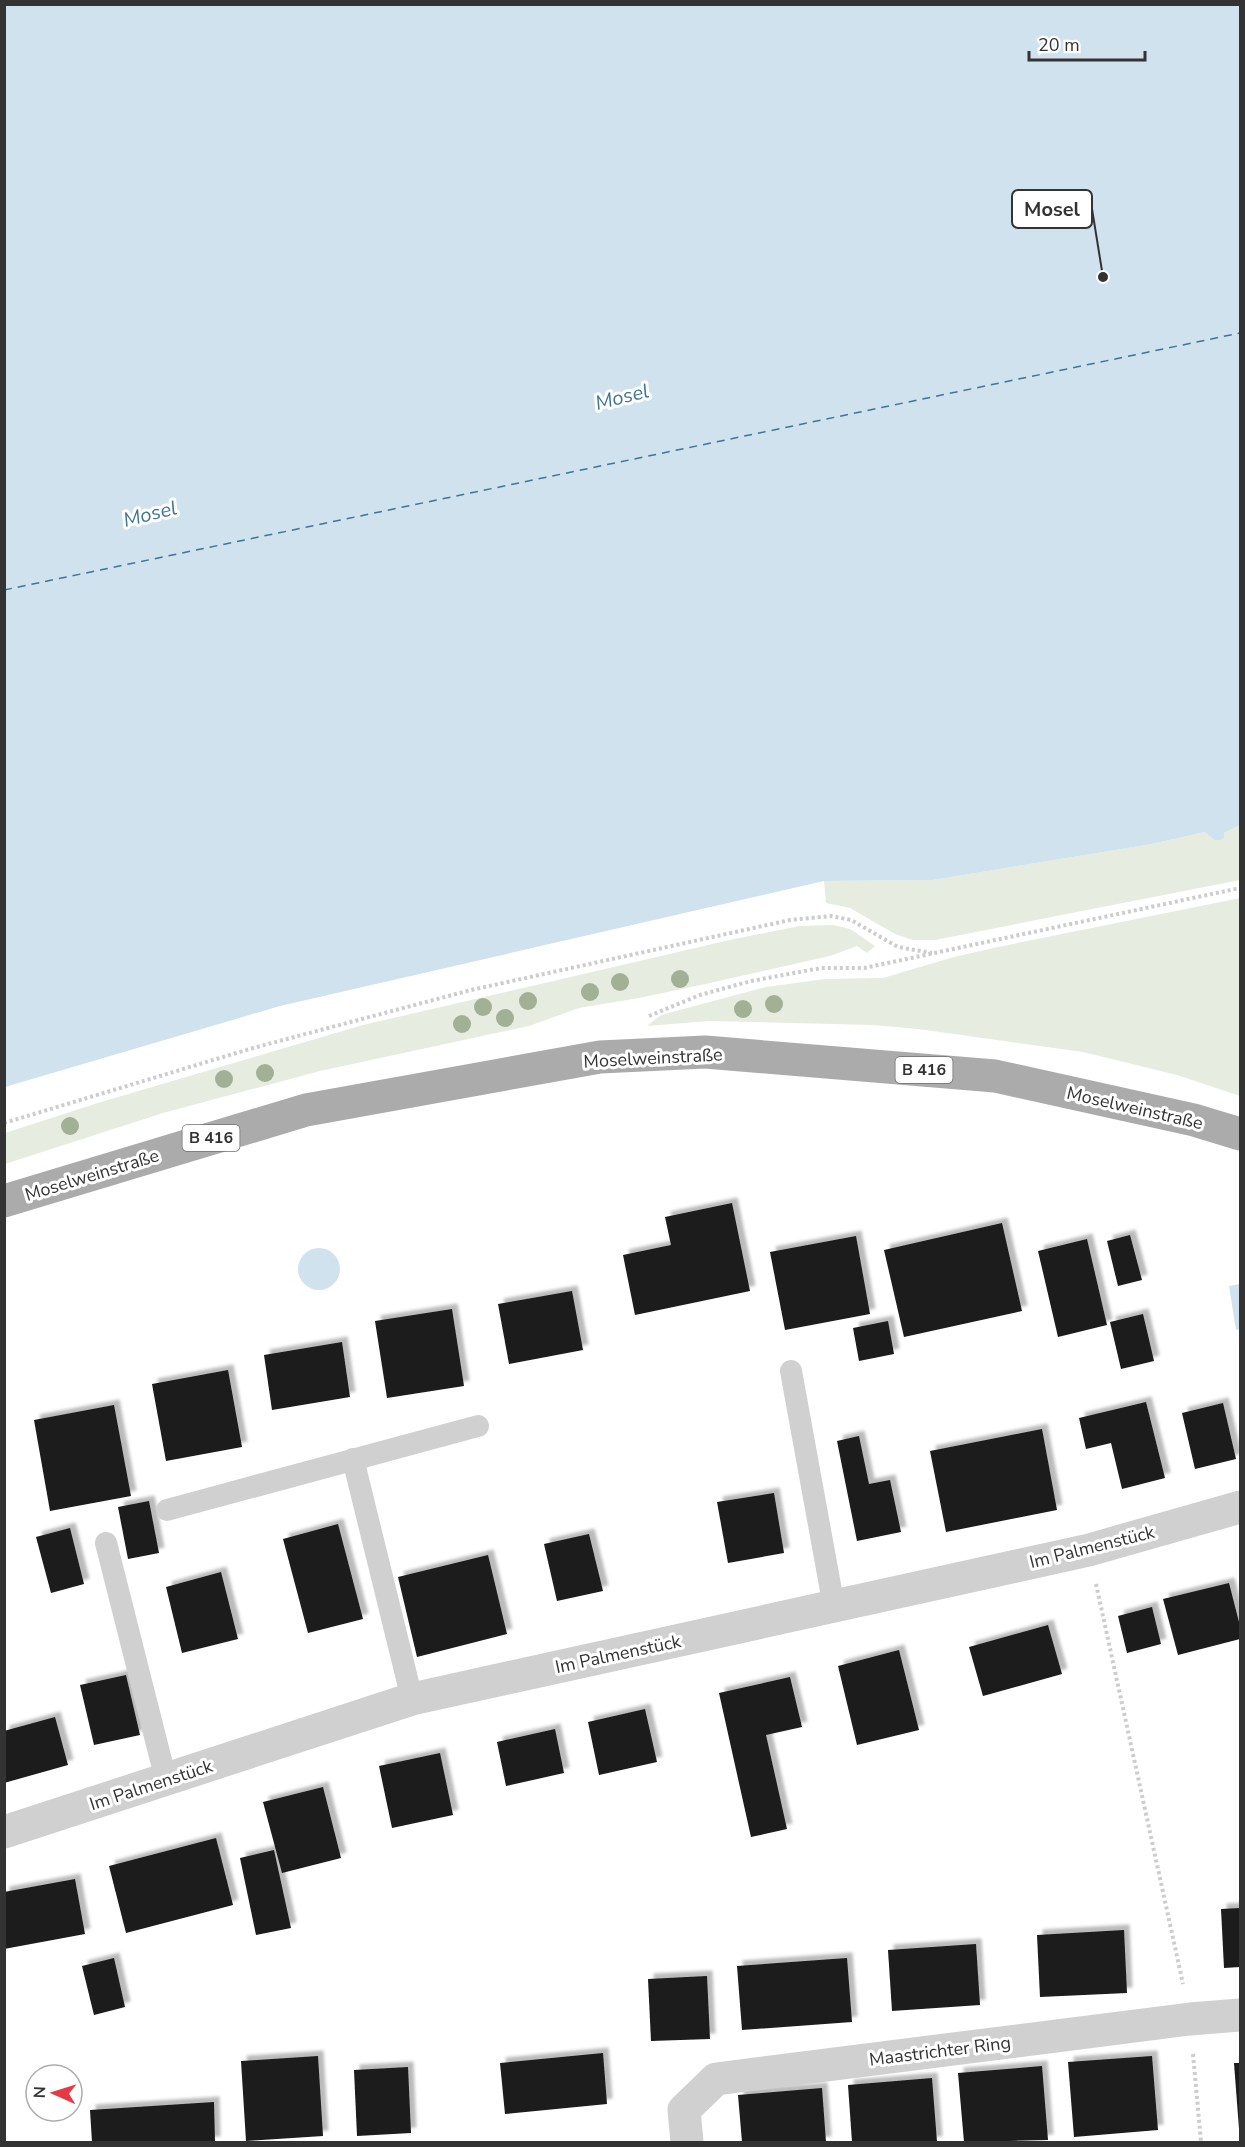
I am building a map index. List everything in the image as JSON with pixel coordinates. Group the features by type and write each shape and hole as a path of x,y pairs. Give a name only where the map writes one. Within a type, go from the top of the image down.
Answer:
{"main road":[{"name":"Moselweinstraße","path":"4,1201 306,1110 600,1057 705,1052 995,1076 1194,1120 1240,1134"}],"street":[{"name":"Im Palmenstück","path":"4,1833 412,1699 1089,1550 1240,1507"},
{"name":"Maastrichter Ring","path":"687,2142 684,2110 716,2079 1190,2019 1240,2015"}],"lane":[{"path":"791,1371 834,1606"},
{"path":"167,1510 478,1426"},
{"path":"354,1459 412,1699"},
{"path":"106,1543 166,1779"}],"path":[{"path":"600,1057 650,1016 700,995 751,981 821,968 864,968 1240,888"},
{"path":"4,1123 253,1048 471,990 798,919 831,916 851,920 898,947 932,953"},
{"path":"1089,1550 1190,2019 1201,2142"}],"shaded area":[{"path":"1240,825 1240,880 935,940 913,940 895,934 850,908 826,903 824,881 933,880 1152,844 1205,832 1214,840 1221,840 1224,838 1224,833"},
{"path":"1240,898 1240,1096 1177,1075 1083,1052 918,1029 873,1025 709,1021 647,1026 661,1015 766,987 825,979 883,978 998,947"},
{"path":"833,925 850,929 875,946 867,953 857,946 830,956 639,998 579,1008 529,1026 320,1071 163,1113 5,1164 5,1133 101,1102 363,1025 734,939 800,926"}],"water":[{"path":"5,4 1240,5 1240,825 1224,833 1224,838 1221,840 1214,840 1205,832 1152,844 933,880 824,881 280,1006 5,1087"},
{"path":"319,1248 334,1254 340,1269 334,1284 319,1290 304,1284 298,1269 304,1254"},
{"path":"1240,1284 1240,1329 1236,1330 1229,1286"}],"building":[{"path":"732,1203 750,1291 635,1315 623,1255 671,1245 665,1217"},
{"path":"1002,1223 1022,1311 904,1337 884,1250"},
{"path":"1130,1235 1142,1280 1118,1286 1107,1241"},
{"path":"856,1236 870,1314 785,1330 770,1252"},
{"path":"1087,1239 1107,1325 1058,1337 1038,1251"},
{"path":"572,1291 583,1350 509,1364 498,1304"},
{"path":"452,1309 464,1386 387,1398 375,1321"},
{"path":"1143,1314 1154,1361 1121,1369 1110,1322"},
{"path":"888,1321 894,1354 859,1361 853,1328"},
{"path":"342,1342 350,1397 272,1410 264,1355"},
{"path":"228,1370 242,1447 166,1461 152,1384"},
{"path":"1146,1402 1165,1478 1122,1489 1111,1443 1086,1449 1079,1418"},
{"path":"1223,1403 1236,1459 1195,1469 1182,1413"},
{"path":"114,1405 131,1496 50,1511 34,1420"},
{"path":"1042,1429 1057,1510 946,1532 930,1451"},
{"path":"859,1436 869,1484 890,1480 901,1532 857,1541 837,1441"},
{"path":"774,1493 784,1553 728,1563 717,1502"},
{"path":"149,1501 159,1553 128,1559 118,1507"},
{"path":"338,1524 363,1619 308,1633 283,1539"},
{"path":"70,1528 84,1584 51,1593 36,1537"},
{"path":"589,1534 603,1591 557,1601 544,1544"},
{"path":"488,1555 507,1634 417,1657 398,1577"},
{"path":"221,1572 238,1639 182,1653 166,1587"},
{"path":"1229,1583 1240,1626 1240,1639 1178,1655 1163,1599"},
{"path":"1152,1607 1161,1644 1127,1653 1118,1616"},
{"path":"1048,1625 1062,1674 983,1696 969,1647"},
{"path":"899,1650 919,1730 857,1745 838,1666"},
{"path":"126,1675 140,1735 94,1745 80,1685"},
{"path":"790,1677 802,1727 766,1735 787,1829 751,1837 719,1693"},
{"path":"645,1709 657,1762 599,1775 588,1722"},
{"path":"55,1717 68,1765 4,1783 4,1731"},
{"path":"555,1729 564,1773 506,1786 497,1742"},
{"path":"440,1753 453,1815 392,1828 379,1766"},
{"path":"323,1787 341,1858 282,1873 263,1802"},
{"path":"216,1838 233,1905 126,1933 109,1866"},
{"path":"274,1850 291,1928 256,1935 240,1858"},
{"path":"75,1879 85,1934 4,1949 4,1892"},
{"path":"1240,1908 1240,1967 1224,1968 1221,1909"},
{"path":"1124,1930 1127,1993 1040,1997 1037,1935"},
{"path":"976,1944 980,2005 892,2011 888,1950"},
{"path":"114,1958 125,2007 94,2015 82,1966"},
{"path":"847,1958 852,2022 742,2030 737,1966"},
{"path":"707,1976 710,2039 651,2041 648,1979"},
{"path":"603,2053 607,2104 505,2114 500,2063"},
{"path":"318,2056 323,2136 246,2141 241,2061"},
{"path":"1152,2056 1158,2130 1074,2137 1068,2062"},
{"path":"1234,2063 1240,2063 1240,2129 1239,2129"},
{"path":"1042,2066 1048,2140 964,2142 958,2073"},
{"path":"408,2067 411,2133 357,2136 354,2070"},
{"path":"932,2078 937,2142 852,2142 848,2085"},
{"path":"822,2088 826,2142 742,2142 738,2095"},
{"path":"214,2102 215,2142 92,2142 90,2110"}],"ferry route":[{"path":"4,590 1240,333"}],"place":[{"name":"Mosel","path":"1103,277"}]}
